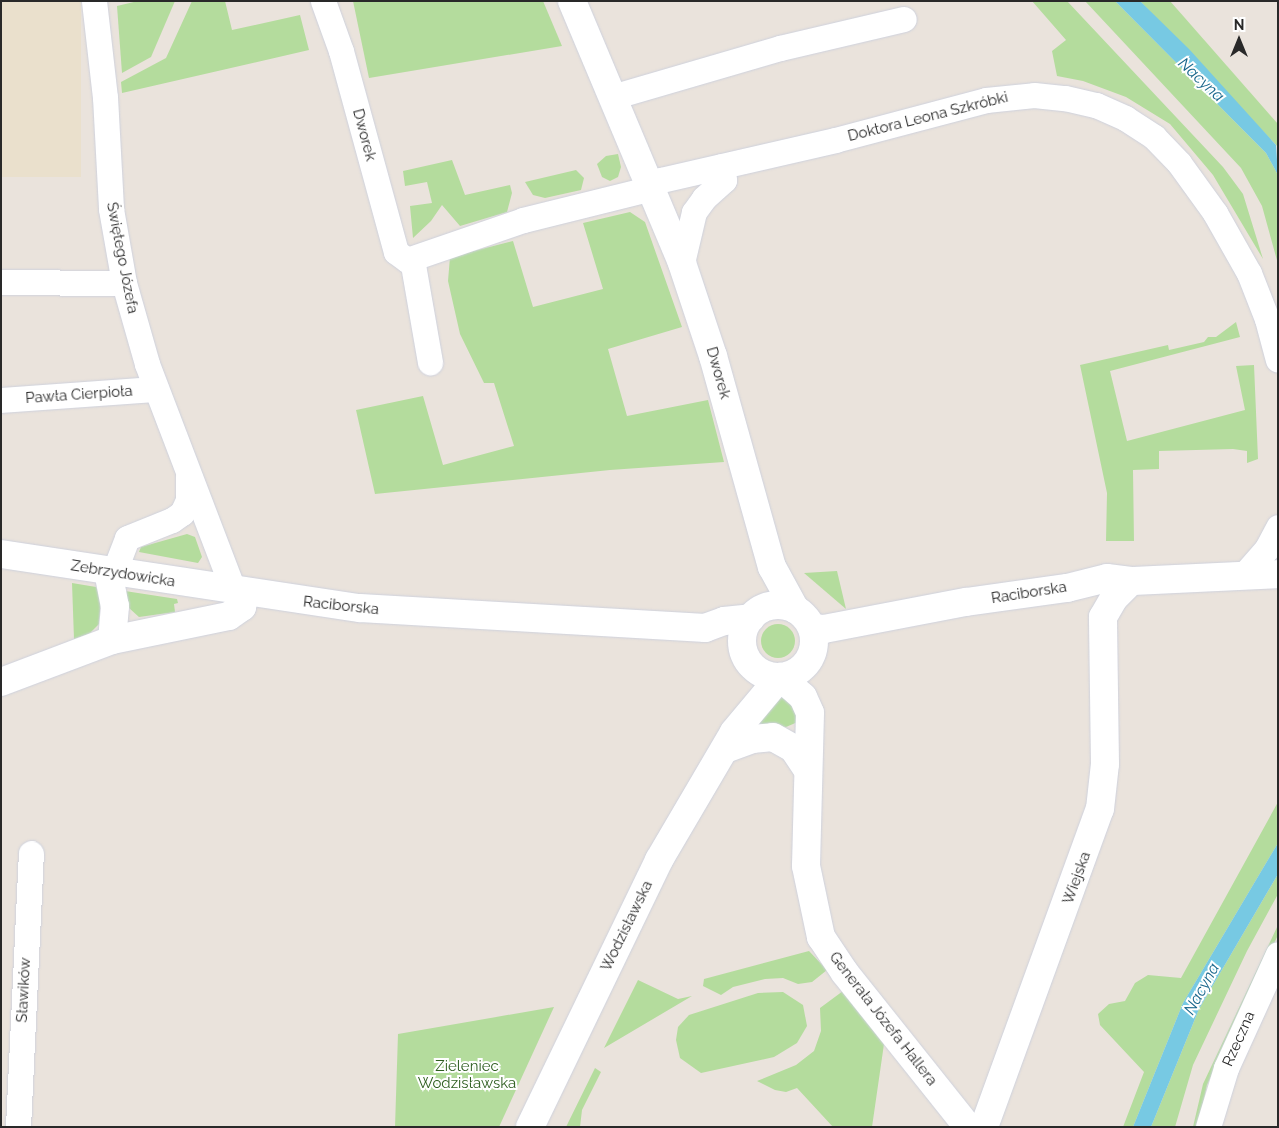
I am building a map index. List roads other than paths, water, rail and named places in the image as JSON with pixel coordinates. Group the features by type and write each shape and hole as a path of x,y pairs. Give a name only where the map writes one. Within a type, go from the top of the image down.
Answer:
{"street":[{"name":"Świętego Józefa","path":"94,1 104,97 110,209 124,283 156,389 188,476 199,494 239,592"},
{"name":"Dworek","path":"323,1 341,51 396,252 401,257 412,259"},
{"name":"Dworek","path":"572,1 682,263 791,598 757,613"},
{"path":"612,97 780,48 904,19"},
{"name":"Doktora Leona Szkróbki","path":"650,185 723,173 1000,97 1045,96 1096,105 1140,127 1166,148 1193,179 1248,273 1278,360"},
{"path":"682,263 696,208 723,173"},
{"path":"430,362 412,259 481,233 640,191 650,185"},
{"path":"1,282 124,283"},
{"name":"Pawła Cierpioła","path":"1,400 156,389"},
{"name":"Świętego Józefa","path":"111,572 125,540 172,520 182,513 188,500 188,476"},
{"path":"1243,576 1266,550 1278,527"},
{"name":"Zebrzydowicka","path":"1,554 239,592"},
{"path":"111,572 115,606 112,640"},
{"name":"Raciborska","path":"791,598 824,629 966,602 1067,588 1107,578 1130,581 1278,574"},
{"path":"1067,588 1089,600 1104,617 1114,598 1130,581"},
{"path":"1,682 112,640 229,616 242,607 239,592"},
{"name":"Raciborska","path":"239,592 360,608 705,628 757,613"},
{"path":"791,598 814,645 808,661 795,673 780,676 762,672 746,655 744,632 757,613 791,598"},
{"path":"791,598 851,624"},
{"name":"Wiejska","path":"984,1127 1084,860 1100,809 1105,764 1104,617"},
{"name":"Raciborska","path":"705,628 746,655"},
{"name":"Wodzisławska","path":"730,740 746,655"},
{"name":"Wodzisławska","path":"530,1127 647,884 730,740 780,676"},
{"name":"Generała Józefa Hallera","path":"780,676 804,696 809,708 811,736 806,767 806,866 821,937 845,973 968,1127"},
{"path":"730,740 773,737 793,748 806,767"},
{"name":"Sławików","path":"18,1127 31,853"},
{"name":"Rzeczna","path":"1208,1127 1226,1068 1278,954"}],"water":[{"name":"Nacyna","path":"1115,1 1140,1 1189,49 1276,145 1278,175 1266,153"},
{"name":"Nacyna","path":"1278,843 1278,874 1199,1009 1151,1127 1133,1127 1183,1003"}],"park label":[{"name":"Zieleniec Wodzisławska","path":"467,1074"}]}
